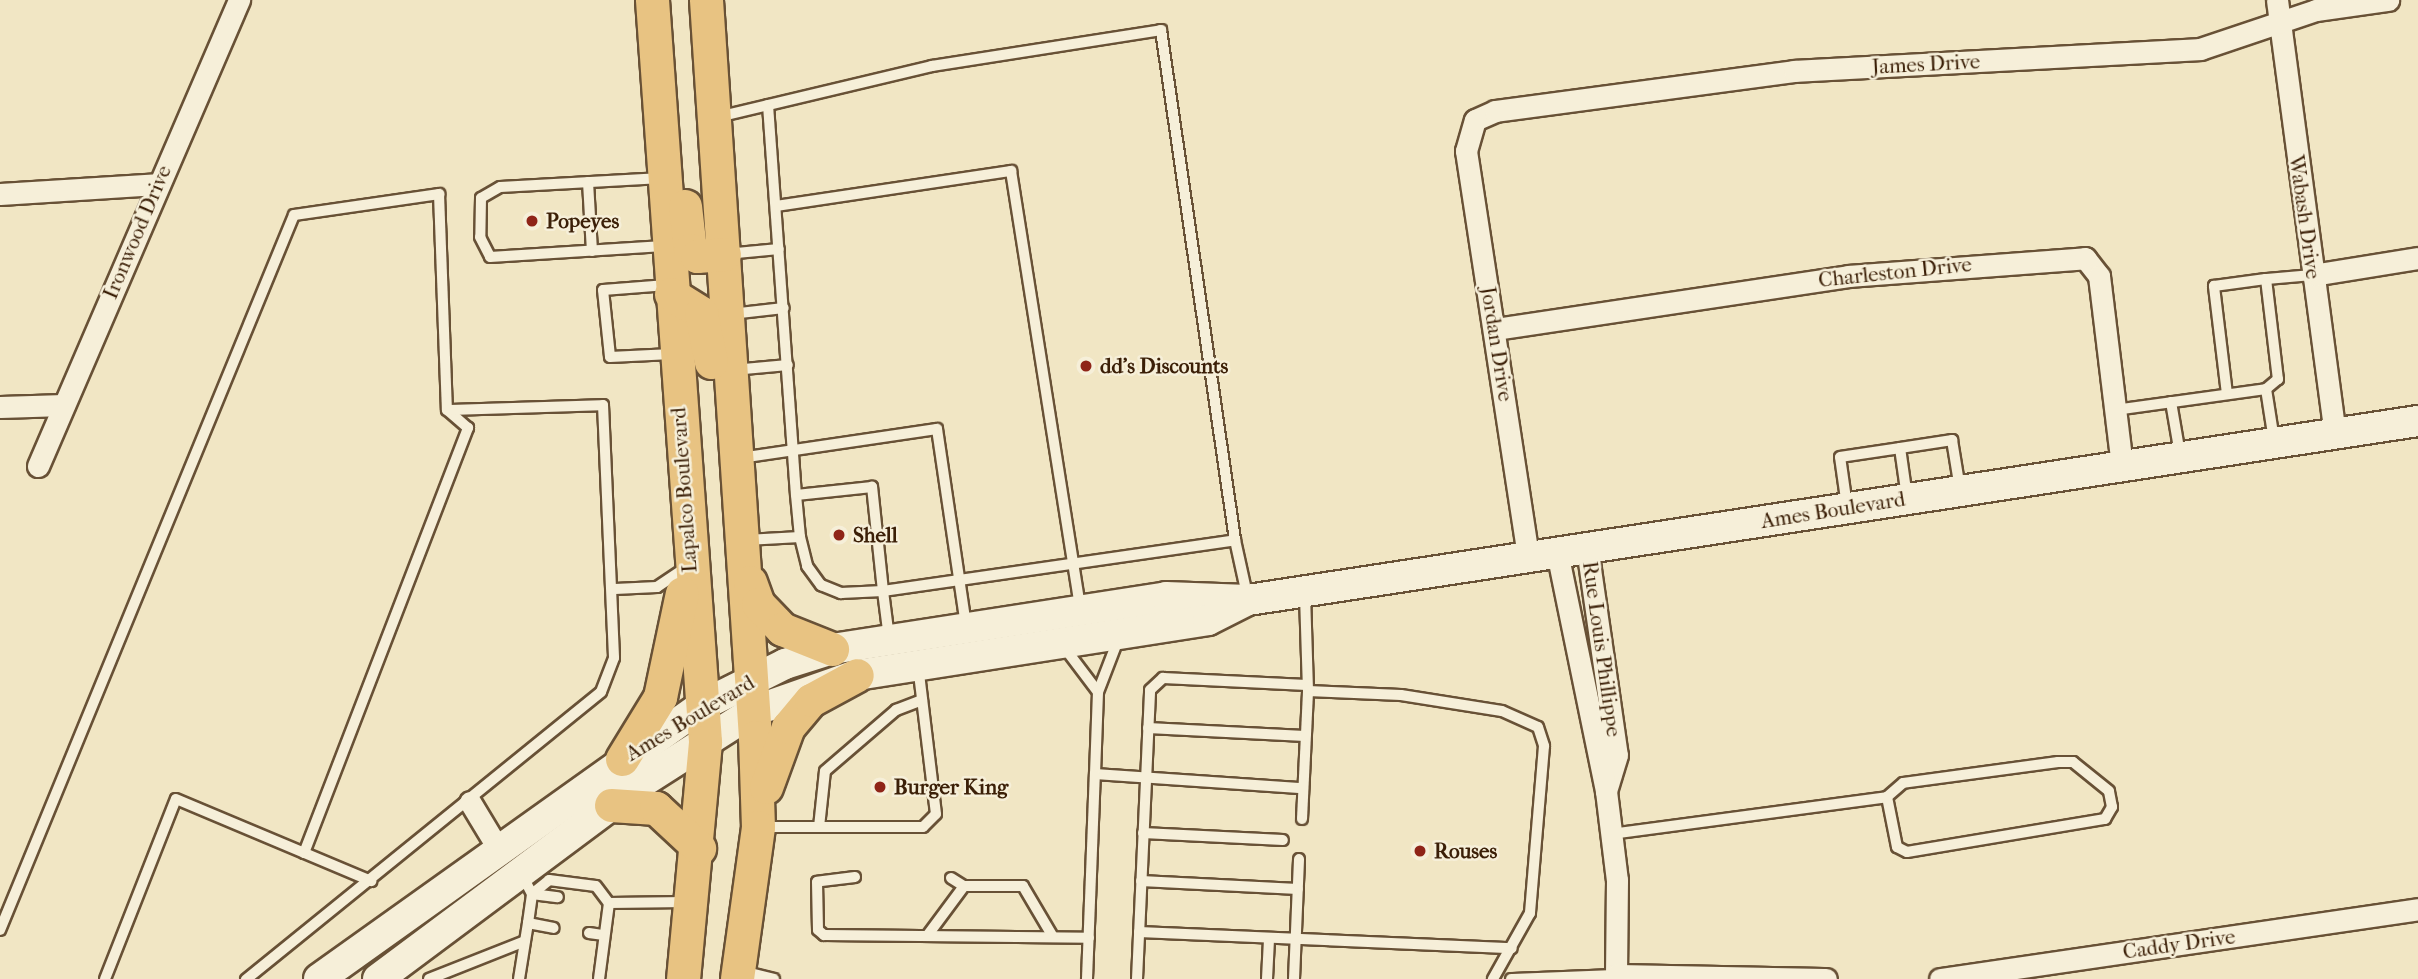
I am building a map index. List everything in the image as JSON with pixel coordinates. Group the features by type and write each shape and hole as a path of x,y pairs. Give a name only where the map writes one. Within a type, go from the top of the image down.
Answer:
{"main road":[{"name":"Lapalco Boulevard","path":"652,0 688,567 704,705 705,742 699,848 683,979"},
{"path":"706,0 739,540 752,678 758,827"},
{"path":"657,83 681,146 690,250 698,256 723,254"},
{"path":"670,289 701,313 707,326 717,416 734,458"},
{"path":"739,540 751,589 772,621 796,638 832,649"},
{"path":"622,759 660,697 688,567"},
{"path":"738,975 758,827 773,756 788,727 811,700 857,675"},
{"path":"611,805 656,808 699,848"},
{"path":"688,944 693,979"}],"street":[{"name":"Ironwood Drive","path":"38,466 157,184 239,0"},
{"name":"Wabash Drive","path":"2277,0 2278,24 2335,433"},
{"name":"James Drive","path":"1470,132 1475,120 1495,111 1656,86 1794,71 2200,49 2316,10 2388,0"},
{"name":"Jordan Drive","path":"1470,132 1466,151 1495,329 1542,554"},
{"path":"0,194 157,184"},
{"name":"Charleston Drive","path":"1495,329 1848,276 2085,258 2099,276 2122,466"},
{"path":"2312,275 2418,258"},
{"path":"0,407 64,405"},
{"name":"Ames Boulevard","path":"320,979 622,759 704,705 752,678 832,649 966,626 1166,597 1248,600 2418,421"},
{"name":"Rue Louis Phillippe","path":"1587,548 1617,755 1606,791"},
{"name":"Rue Louis Phillippe","path":"1542,554 1606,791 1611,834 1616,977"},
{"name":"Ames Boulevard","path":"378,979 412,954 527,883 611,805 754,711 857,675 1208,620 1248,600"},
{"path":"470,802 499,850"},
{"name":"Caddy Drive","path":"1940,979 2418,909"},
{"path":"1616,977 1826,979"}],"lane":[{"path":"714,118 932,66 1161,30 1234,540 1248,600"},
{"path":"768,105 800,537 807,566 821,585 841,593 883,591 1234,540"},
{"path":"776,206 1011,171 1080,610 1079,623 1061,643 1098,692"},
{"path":"663,178 500,187 481,198 480,237 490,257 667,246"},
{"path":"588,182 592,251"},
{"path":"0,930 294,215 439,194 447,410 468,428 304,853"},
{"path":"723,254 779,249"},
{"path":"2227,394 2214,286 2312,275"},
{"path":"2115,410 2266,389 2278,379 2266,279"},
{"path":"670,289 603,290 610,357 675,354"},
{"path":"727,314 784,308"},
{"path":"730,370 788,365"},
{"path":"2266,389 2275,442"},
{"path":"2171,402 2180,457"},
{"path":"246,979 470,802 601,692 614,658 615,589 603,405 447,410"},
{"path":"734,458 793,452 937,429 966,626"},
{"path":"1847,508 1840,457 1952,440 1960,491"},
{"path":"1900,448 1908,499"},
{"path":"796,495 872,487 889,638"},
{"path":"739,540 800,537"},
{"path":"615,589 657,587 688,567"},
{"path":"1301,819 1308,688 1305,591"},
{"path":"1087,979 1098,692 1121,635"},
{"path":"758,827 923,827 936,814 918,665"},
{"path":"1137,979 1150,690 1163,678 1401,695 1524,716 1538,727 1544,746 1535,881 1530,913 1493,979"},
{"path":"819,827 825,771 896,710 922,700"},
{"path":"1148,728 1306,736"},
{"path":"1611,834 1887,797 1903,783 2057,762 2073,762 2109,791 2112,807 2105,819 1907,852 1897,847 1887,797"},
{"path":"1096,774 1303,788"},
{"path":"105,979 176,799 371,881"},
{"path":"1143,833 1283,840"},
{"path":"1294,979 1299,859"},
{"path":"855,877 817,882 818,930 824,935 1089,938"},
{"path":"951,878 964,886 1023,886 1053,937"},
{"path":"527,883 549,880 596,886 609,903 599,979"},
{"path":"1141,881 1298,889"},
{"path":"527,883 558,897"},
{"path":"519,979 527,923 527,883"},
{"path":"927,936 964,886"},
{"path":"594,901 693,901"},
{"path":"527,923 554,928"},
{"path":"1139,932 1512,948"},
{"path":"589,933 604,935"},
{"path":"1267,979 1269,939"},
{"path":"412,954 429,979 525,941"},
{"path":"738,975 774,979"},
{"path":"1511,979 1616,977"}],"place":[{"name":"Popeyes","path":"532,221"},
{"name":"dd's Discounts","path":"1086,366"},
{"name":"Shell","path":"839,535"},
{"name":"Burger King","path":"880,787"},
{"name":"Rouses","path":"1420,851"}]}
